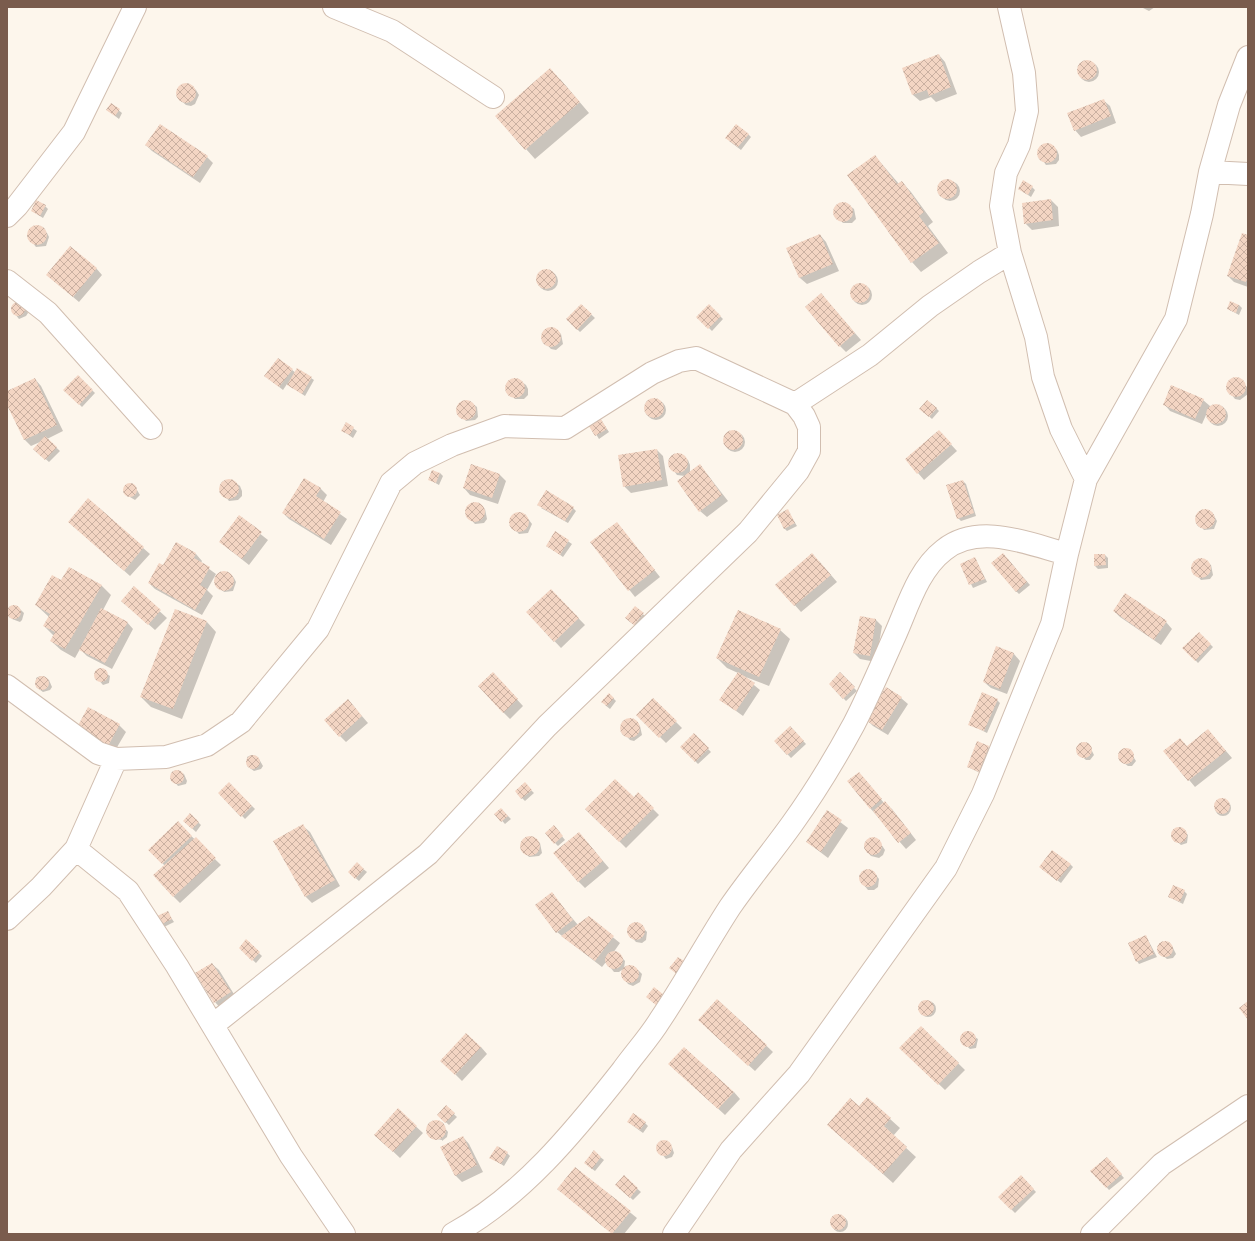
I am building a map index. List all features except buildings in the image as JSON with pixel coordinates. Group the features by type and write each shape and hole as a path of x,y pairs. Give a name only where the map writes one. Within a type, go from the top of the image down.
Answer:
{"street":[{"path":"7,216 17,206 74,132 134,7"},
{"path":"334,7 392,32 493,97"},
{"path":"1009,7 1024,73 1027,111 1018,145 1006,173 1001,206 1010,254 1036,337 1043,377 1061,429 1086,479"},
{"path":"674,1234 732,1150 799,1074 946,868 982,794 1052,624 1067,554 1086,479 1176,319 1202,214 1210,172 1229,105 1248,57"},
{"path":"1210,172 1248,174"},
{"path":"795,404 870,355 930,306 979,272 1010,254"},
{"path":"7,281 48,313 152,428"},
{"path":"7,686 98,753 116,759 166,757 207,745 241,722 318,630 391,483 415,463 452,445 504,426 565,428 652,373 688,358 696,358 795,404 804,416 809,427 809,451 798,471 748,532 547,726 428,854 213,1025"},
{"path":"453,1234 504,1199 526,1181 591,1110 660,1021 730,908 762,861 792,825 824,777 855,721 914,589 932,562 945,549 964,540 986,536 1009,538 1067,554"},
{"path":"7,919 76,850 116,759"},
{"path":"76,850 128,891 177,966 291,1156 344,1234"},
{"path":"1092,1234 1162,1164 1248,1106"}]}
